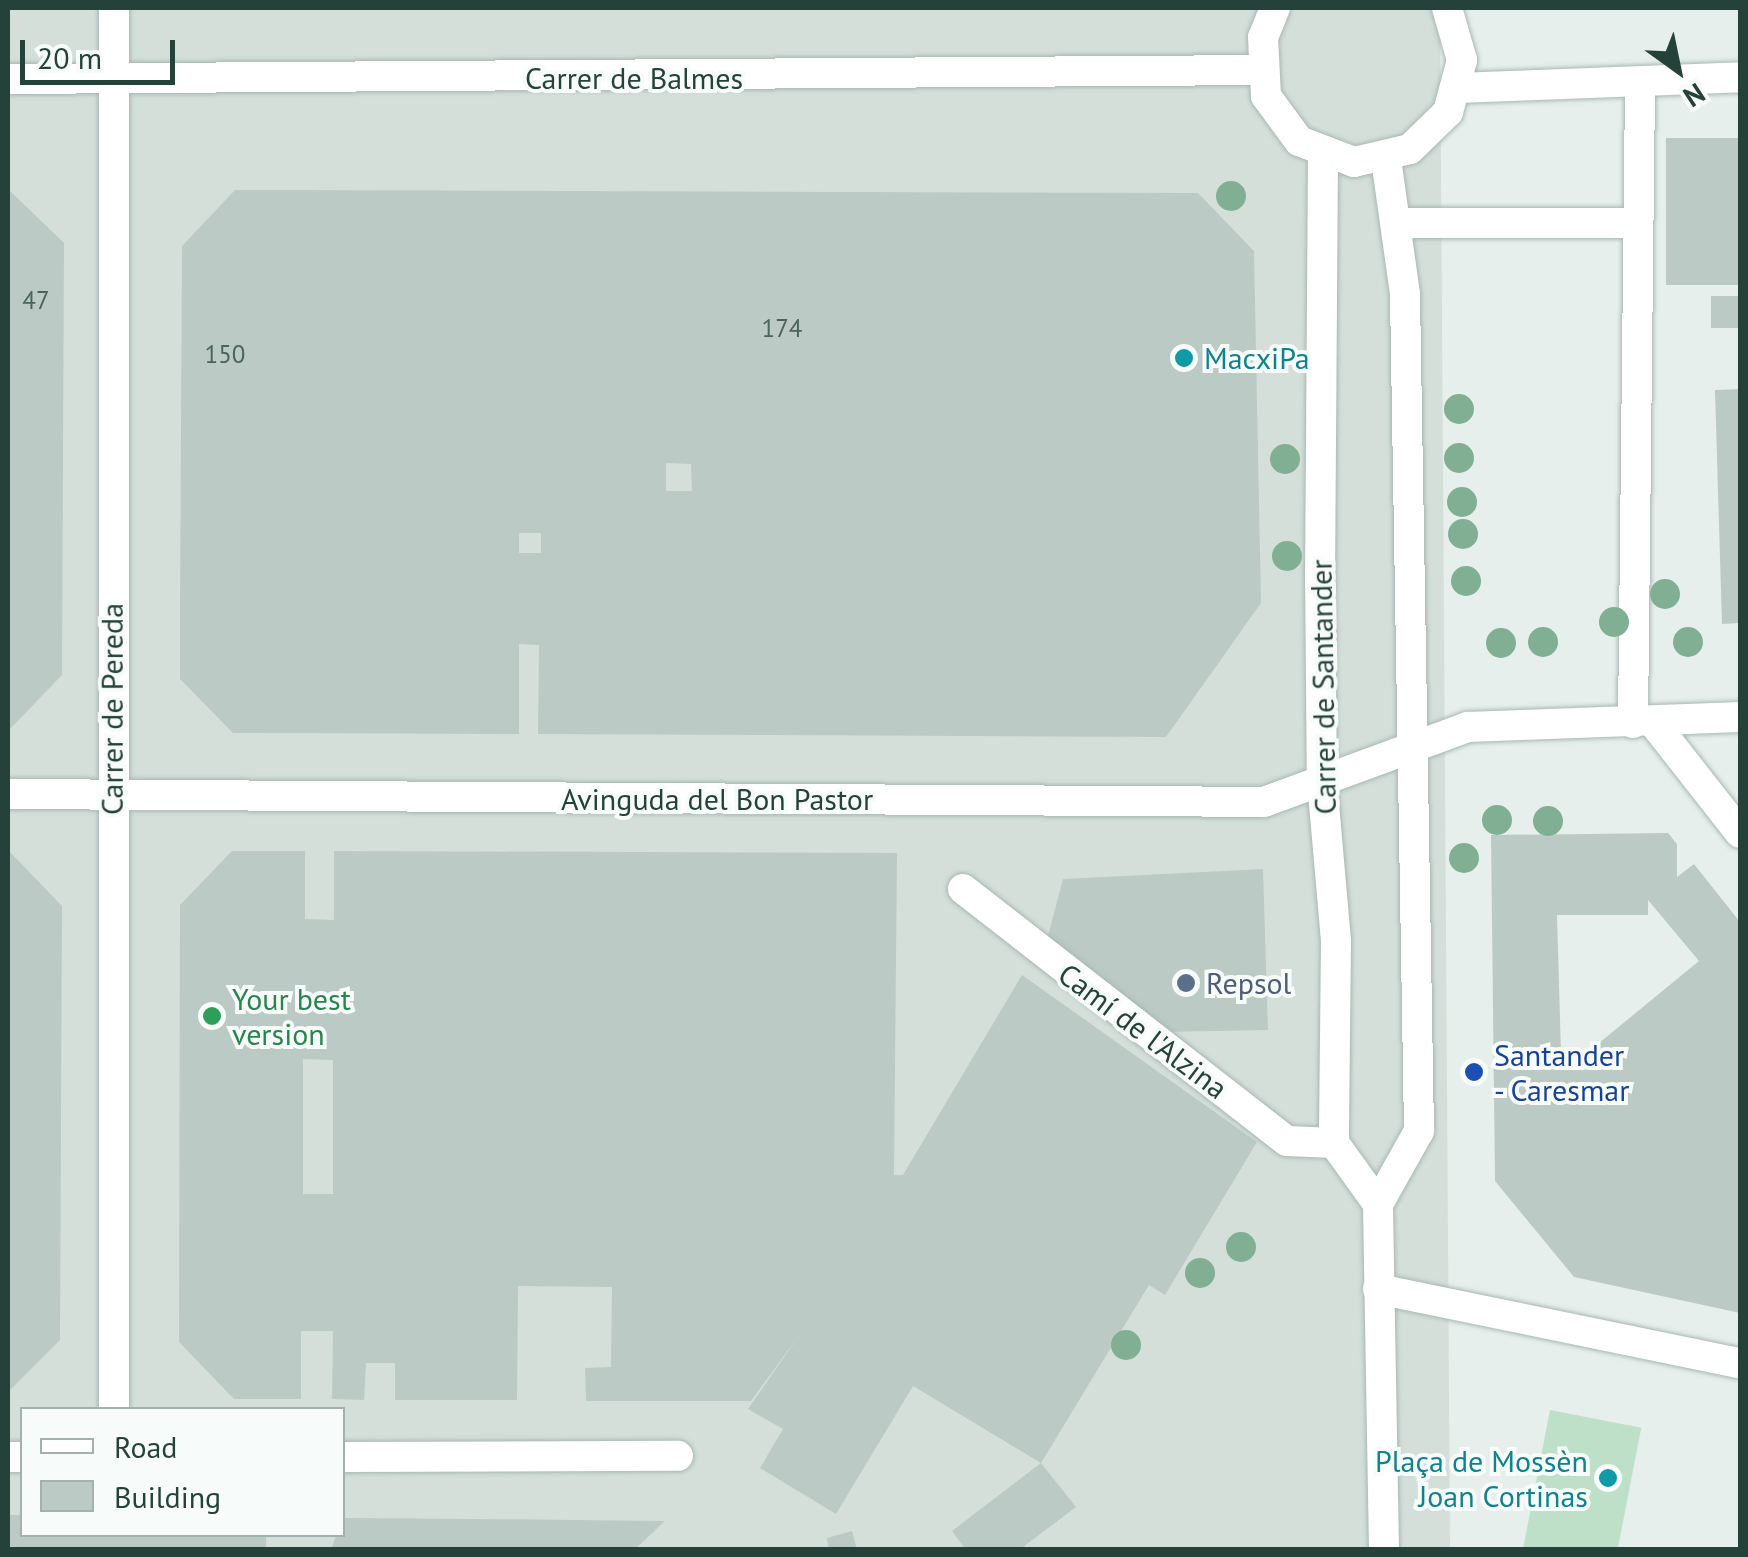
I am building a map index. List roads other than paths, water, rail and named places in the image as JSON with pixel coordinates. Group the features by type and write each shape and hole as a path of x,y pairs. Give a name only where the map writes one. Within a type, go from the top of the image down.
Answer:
{"street":[{"name":"Carrer de Pereda","path":"114,8 114,1407"},
{"path":"1276,8 1260,70 1279,121 1323,155 1386,158 1432,133 1459,88 1462,60 1447,8"},
{"name":"Carrer de Balmes","path":"8,79 1260,70"},
{"path":"1459,88 1740,77"},
{"path":"1640,82 1633,223 1643,722 1740,833"},
{"name":"Carrer de Santander","path":"1323,155 1322,780 1336,941 1334,1143"},
{"path":"1384,1550 1378,1204 1419,1131 1417,746 1399,223 1386,158"},
{"path":"1399,223 1633,223"},
{"name":"Avinguda del Bon Pastor","path":"8,794 1264,802 1468,727 1740,718"},
{"name":"Camí de l'Alzina","path":"964,889 1287,1141 1334,1143"},
{"path":"1334,1143 1378,1204"},
{"path":"1378,1289 1740,1363"},
{"path":"345,1457 678,1456"}],"place":[{"name":"MacxiPa","path":"1184,358"},
{"name":"Repsol","path":"1186,983"},
{"name":"Your best version","path":"212,1016"},
{"name":"Santander - Caresmar","path":"1474,1072"},
{"name":"Plaça de Mossèn Joan Cortinas","path":"1608,1478"}]}
